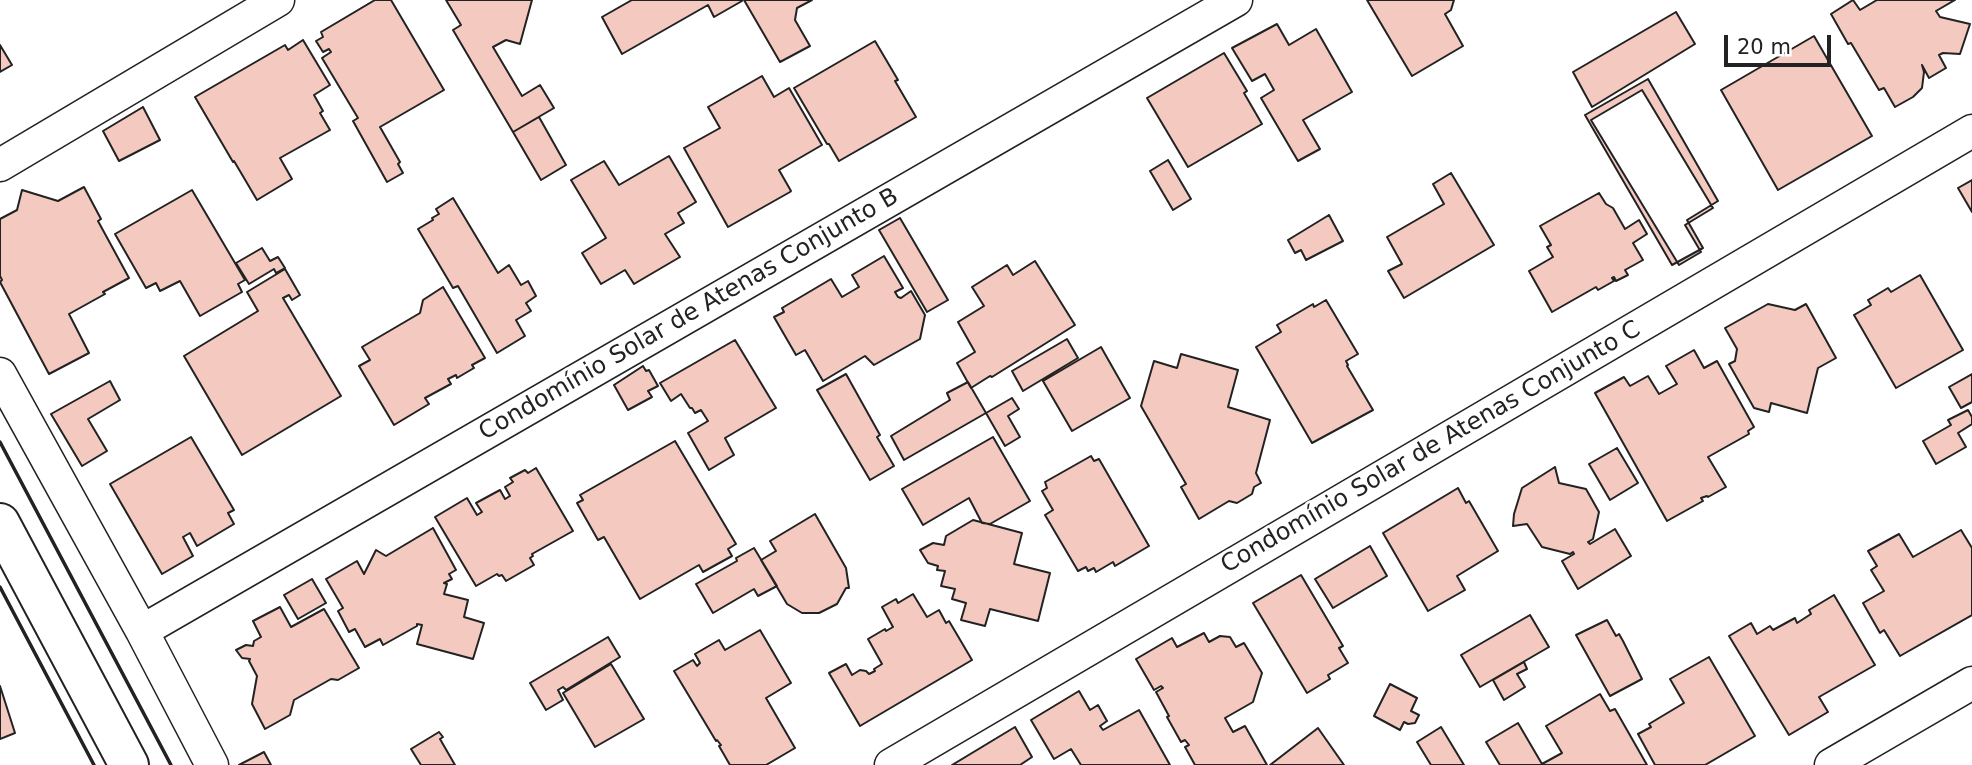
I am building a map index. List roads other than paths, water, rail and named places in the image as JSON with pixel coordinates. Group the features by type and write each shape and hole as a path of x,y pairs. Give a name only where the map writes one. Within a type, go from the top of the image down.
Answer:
{"street":[{"path":"0,165 278,0"},
{"name":"Condomínio Solar de Atenas Conjunto B","path":"142,631 1236,0"},
{"name":"Condomínio Solar de Atenas Conjunto C","path":"891,765 1972,131"},
{"path":"0,374 142,631 212,765"},
{"path":"0,523 129,765"},
{"path":"1831,765 1972,683"}]}
